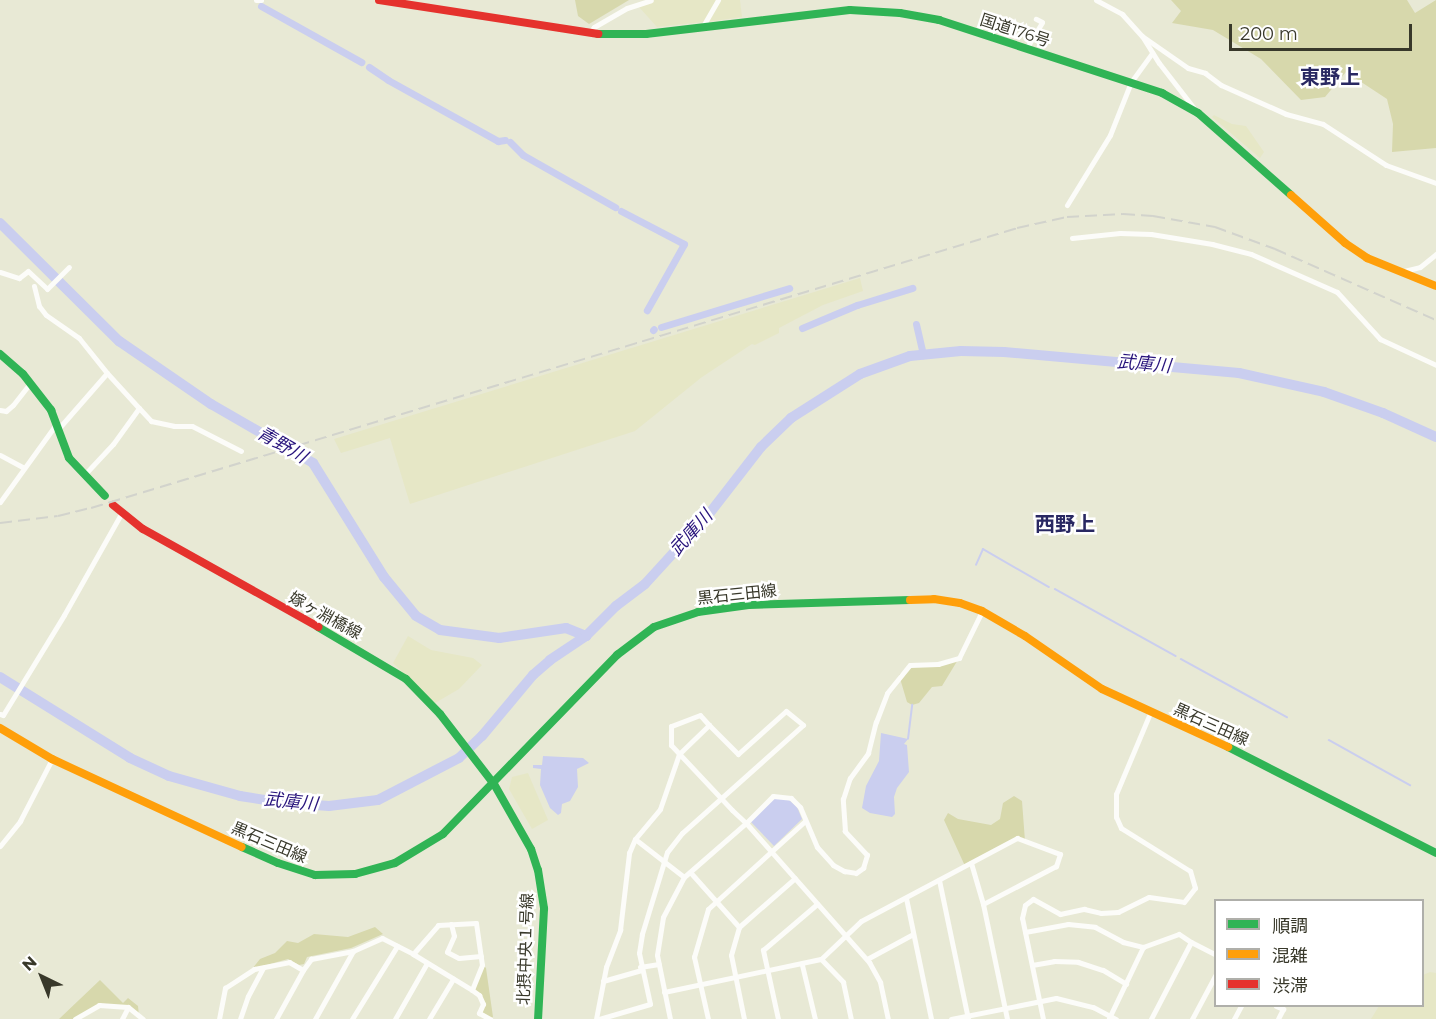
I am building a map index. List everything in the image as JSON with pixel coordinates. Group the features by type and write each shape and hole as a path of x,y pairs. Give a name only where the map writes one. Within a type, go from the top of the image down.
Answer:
{"main road":[{"name":"国道176号","path":"379,0 589,34 625,36 850,10 878,10 939,20 1162,93 1198,113 1346,243 1367,258 1436,286"},
{"path":"0,354 9,359 51,410 69,458 105,496"},
{"name":"嫁ヶ淵橋線","path":"113,505 121,514 143,529 379,661 406,679 440,714 488,776"},
{"name":"黒石三田線","path":"0,728 52,759 263,856 315,875 355,874 395,863 443,834 635,639 654,627 682,616 749,605 917,597 960,603 982,611 1025,636 1102,689 1281,772 1436,853"},
{"name":"北摂中央１号線","path":"488,776 531,849 542,887 544,909 538,1019"}],"street":[{"path":"256,0 261,0"},
{"path":"589,34 603,20 627,8 651,0"},
{"path":"703,28 718,0"},
{"path":"1096,0 1122,14 1142,36 1152,53 1198,113"},
{"path":"1026,49 1042,22 1036,19"},
{"path":"1142,36 1188,68 1205,73 1221,85 1286,114 1323,124 1386,165 1436,183"},
{"path":"1067,205 1110,135 1131,82 1152,53"},
{"path":"1072,238 1120,233 1151,234 1212,244 1251,254 1336,292 1380,339 1436,366"},
{"path":"1402,274 1405,270 1420,267 1436,254"},
{"path":"0,272 19,278 28,271 47,289 69,267"},
{"path":"34,286 39,306 46,315 78,338 151,421 168,425 192,426 241,451"},
{"path":"0,502 58,426 107,373"},
{"path":"0,419 3,411 30,383"},
{"path":"84,475 113,444 139,408"},
{"path":"0,455 24,468"},
{"path":"2,714 121,514"},
{"path":"670,1019 659,964 658,946 663,917 684,877 746,823 768,800 780,795 796,801 817,848 833,865 856,873 863,868 867,855 845,831 843,799 850,778 868,753 876,722 888,693 910,665 938,664 959,658 982,611"},
{"path":"709,724 679,754 660,809 635,839 626,870 620,930 603,981 597,1019 650,1004 641,969 642,934 663,861 674,841 722,799 803,725 786,711 738,754 709,724 700,716 671,726 671,745 679,754 722,799 746,823 867,959 880,982 888,1019"},
{"path":"1043,1019 1022,918 1025,905 1033,899 1060,914 1084,909 1101,913 1118,912 1149,897 1184,902 1195,888 1190,871 1121,828 1116,817 1116,794 1150,713"},
{"path":"0,846 20,821 52,759"},
{"path":"708,1019 694,957 708,909 805,821"},
{"path":"664,992 821,959 861,921 1017,838 1060,854 1056,866 983,904"},
{"path":"635,839 684,877"},
{"path":"971,862 983,904 1007,1019"},
{"path":"690,872 740,927"},
{"path":"744,1019 730,955 740,927 795,878"},
{"path":"939,880 968,1017"},
{"path":"906,898 931,1019"},
{"path":"778,1019 763,950 817,903"},
{"path":"413,954 438,925 476,923 482,965 471,990"},
{"path":"451,924 454,936 447,952 459,958 481,956"},
{"path":"1025,932 1068,924 1095,927 1124,942 1143,947 1179,934 1214,954"},
{"path":"867,959 913,934"},
{"path":"276,1019 311,959 353,951 382,938 413,954 479,995 483,1004 476,1019"},
{"path":"1150,1019 1191,942"},
{"path":"352,1019 397,946"},
{"path":"1109,1017 1143,947"},
{"path":"315,1019 353,951"},
{"path":"821,959 843,982 851,1019"},
{"path":"1032,965 1053,961 1078,962 1103,970 1126,984"},
{"path":"219,1019 225,988 254,969 289,962 303,970"},
{"path":"395,1019 427,963"},
{"path":"603,981 659,964"},
{"path":"802,964 815,1019"},
{"path":"240,1019 248,996 263,968"},
{"path":"1192,1019 1214,976"},
{"path":"429,1019 453,979"},
{"path":"951,1019 1056,999 1093,1007 1116,1019"},
{"path":"75,1019 99,1005 128,1007 143,1019"},
{"path":"122,1019 128,1007"},
{"path":"1278,1019 1283,1009 1280,1007"},
{"path":"479,1013 490,1019"}],"shaded area":[{"path":"575,0 629,0 589,24 578,16"},
{"path":"654,0 716,0 704,22 657,27 639,7"},
{"path":"720,0 740,0 742,17 707,22"},
{"path":"1171,0 1407,0 1415,13 1436,0 1436,148 1392,152 1393,124 1387,99 1346,72 1325,97 1301,100 1261,59 1213,30 1172,23 1181,11"},
{"path":"1214,115 1232,124 1246,126 1264,152 1260,158 1212,117"},
{"path":"860,278 863,291 823,305 779,328 779,333 755,345 752,344 702,377 635,431 410,504 390,438 341,453 334,439"},
{"path":"408,636 431,650 473,658 482,665 459,689 435,703 393,663"},
{"path":"959,658 942,686 932,687 919,703 912,705 907,702 899,675 910,665 938,664"},
{"path":"528,773 548,820 532,829 509,789 512,777"},
{"path":"1014,796 1022,801 1025,841 1017,838 965,866 944,820 948,813 958,819 991,825 1000,819 1003,803"},
{"path":"375,927 383,934 351,948 307,957 304,964 299,965 288,959 252,969 260,959 275,953 287,941 298,943 314,934 348,937"},
{"path":"484,966 493,1017 491,1018 482,1012 484,1005 473,989"},
{"path":"1436,973 1436,1019 1371,1019 1378,1007 1424,1007 1424,975"},
{"path":"100,980 123,1003 128,998 138,1006 139,1016 128,1007 99,1005 75,1019 59,1019"}],"water":[{"path":"881,733 908,739 904,744 907,745 909,772 897,788 894,797 895,814 892,817 870,813 862,808 866,786 879,761"},
{"path":"543,756 583,758 589,763 577,769 578,787 570,801 562,804 561,813 558,815 550,808 540,785 541,769 533,768 533,765 542,765"},
{"path":"781,797 788,799 797,807 802,819 774,846 751,822 752,818 773,799"}],"waterway":[{"path":"261,6 361,62"},
{"path":"369,67 388,80 498,141 505,140"},
{"path":"510,142 523,155 615,207"},
{"path":"621,211 684,244 647,310"},
{"name":"青野川","path":"0,223 119,341 211,404 313,463 384,577 416,616 440,630 499,638 566,628 586,636"},
{"path":"661,327 789,288"},
{"path":"802,328 857,305 912,288"},
{"path":"916,324 923,355"},
{"name":"武庫川","path":"0,677 130,758 169,776 240,796 276,802 329,806 378,800 459,758 482,736 533,675 550,660 586,636 616,606 645,584 709,514 761,447 791,418 860,374 910,356 961,351 1004,352 1239,373 1324,392 1383,413 1436,437"},
{"path":"976,565 983,549 1049,587"},
{"path":"1055,589 1176,656"},
{"path":"1181,659 1287,717"},
{"path":"908,739 912,705"},
{"path":"1329,740 1410,785"}],"railway":[{"path":"0,523 58,516 91,508 1017,228 1067,217 1123,214 1153,216 1215,227 1275,249 1436,320"}],"traffic: fast":[{"path":"598,34 646,34 850,10 900,13 939,20 1162,93 1198,113 1291,195"},
{"path":"0,354 23,374 51,410 69,458 105,496"},
{"path":"242,847 278,863 315,875 355,874 395,863 443,834 617,655 654,627 698,612 749,605 910,600"},
{"path":"318,627 406,679 440,714 494,784 531,849 538,870 544,909 538,1019"},
{"path":"1228,747 1436,853"}],"traffic: slow":[{"path":"1291,195 1345,243 1367,258 1436,286"},
{"path":"910,600 934,599 960,603 982,611 1025,636 1102,689 1228,747"},
{"path":"0,728 52,759 242,847"}],"traffic: jam":[{"path":"379,0 598,34"},
{"path":"113,505 143,529 318,627"}],"district":[{"name":"東野上","path":"1330,77"},
{"name":"西野上","path":"1065,524"}]}
